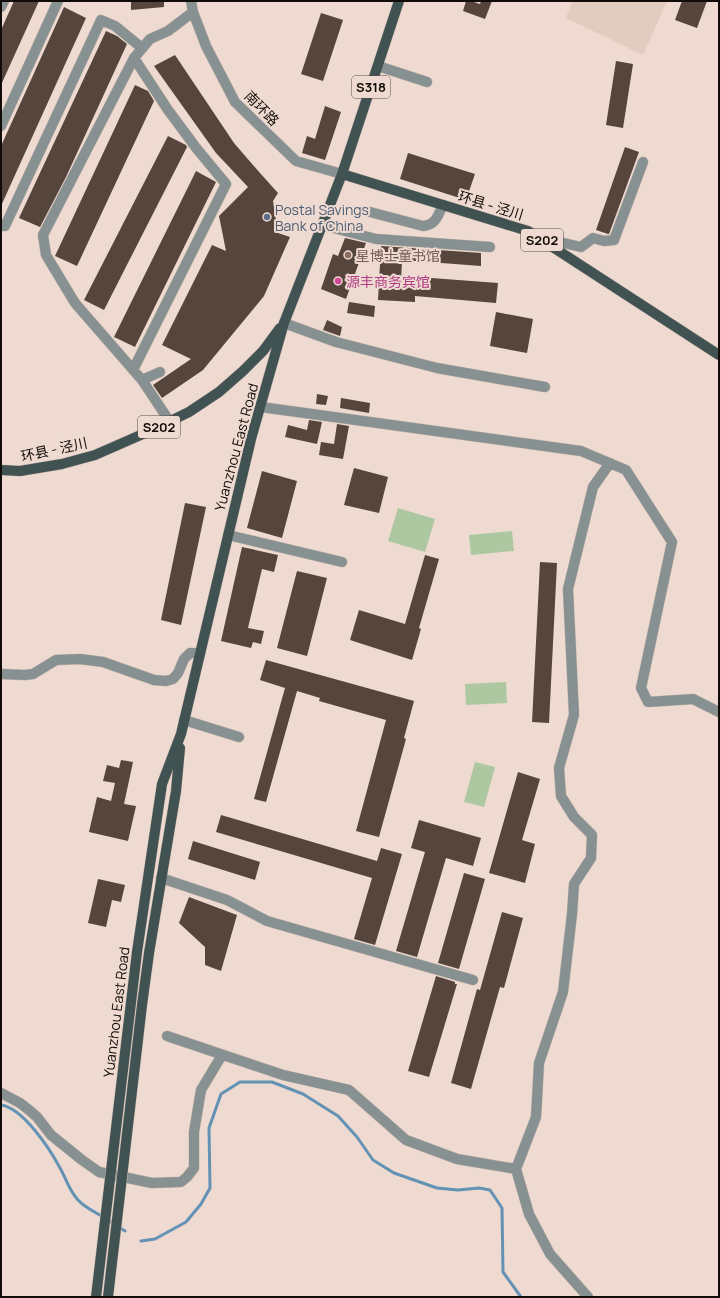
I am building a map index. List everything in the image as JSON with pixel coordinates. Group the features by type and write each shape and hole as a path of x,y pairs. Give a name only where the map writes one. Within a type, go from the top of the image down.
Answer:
{"main road":[{"name":"S318","path":"342,174 399,1"},
{"name":"环县 - 泾川","path":"342,174 528,231 719,355"},
{"name":"Yuanzhou East Road","path":"108,1297 142,1005 149,953 176,791 181,734 251,439 284,323 342,174"},
{"name":"环县 - 泾川","path":"1,470 20,471 62,464 95,455 170,422 189,412 219,392 263,351 284,323"},
{"name":"Yuanzhou East Road","path":"96,1297 137,952 162,784 181,734"}],"street":[{"path":"1,6 4,1"},
{"path":"1,126 58,1"},
{"name":"南环路","path":"191,1 193,12 206,46 235,102 296,161 342,174"},
{"path":"170,422 142,380 75,303 46,255 43,235 134,58 150,40 168,31 193,12"},
{"path":"1,226 5,226 101,20 115,26 142,48"},
{"path":"134,58 168,110 197,149 226,184 134,370"},
{"path":"378,66 427,82"},
{"path":"546,243 555,241 581,247 593,238 604,241 614,240 643,162"},
{"path":"370,212 428,226 435,221 443,205"},
{"path":"322,225 376,240 490,246"},
{"path":"284,323 336,342 437,368 545,387"},
{"path":"142,380 160,372"},
{"path":"261,407 581,451 626,470 672,542 641,688 648,702 693,698 719,712"},
{"path":"588,1297 550,1254 529,1214 516,1169 536,1117 540,1063 563,992 574,884 591,858 592,835 574,817 560,796 559,768 574,715 568,589 593,487 610,463"},
{"path":"228,535 342,562"},
{"path":"1,674 33,674 56,660 80,658 103,662 154,680 166,682 173,679 178,673 184,658 190,653 200,653"},
{"path":"184,720 239,737"},
{"path":"161,878 227,900 267,921 473,980"},
{"path":"167,1036 283,1076 349,1090 406,1140 456,1159 516,1169"},
{"path":"1,1093 20,1103 29,1110 37,1117 51,1135 99,1172 152,1183 180,1182 187,1177 194,1168 194,1132 201,1090 222,1054"}],"shaded area":[{"path":"572,1 667,1 643,55 566,18"}],"green space":[{"path":"398,508 435,519 425,552 388,541"},
{"path":"512,531 514,551 471,555 469,535"},
{"path":"506,682 507,703 466,705 465,684"},
{"path":"475,762 495,767 484,807 464,802"}],"building":[{"path":"14,1 39,1 1,85 1,30"},
{"path":"131,1 164,1 164,7 131,10"},
{"path":"466,1 480,4 481,1 492,1 485,19 463,11"},
{"path":"682,1 707,1 697,28 675,20"},
{"path":"64,7 86,18 1,206 1,146"},
{"path":"321,13 343,20 323,81 301,74"},
{"path":"106,31 117,36 127,44 66,177 40,227 19,218"},
{"path":"175,55 234,143 278,193 273,201 278,233 290,237 264,296 203,370 162,398 153,385 191,359 162,345 212,245 226,251 219,216 248,187 216,153 154,66"},
{"path":"616,61 633,64 623,128 606,125"},
{"path":"135,85 148,91 154,101 77,266 55,256"},
{"path":"325,106 341,112 325,160 302,153 307,136 315,139"},
{"path":"168,136 186,145 187,147 104,310 84,300"},
{"path":"625,147 639,152 608,234 596,230"},
{"path":"408,153 475,174 466,200 400,179"},
{"path":"196,171 216,182 135,347 114,337"},
{"path":"345,238 366,243 346,299 321,289 333,254 338,256"},
{"path":"381,246 481,253 481,266 402,260 401,282 418,283 418,277 498,283 496,303 415,296 415,302 378,300"},
{"path":"349,302 375,306 374,317 347,313"},
{"path":"496,312 533,319 527,353 490,346"},
{"path":"327,320 342,327 340,336 323,330"},
{"path":"317,394 328,396 326,405 316,404"},
{"path":"341,398 370,403 369,413 340,408"},
{"path":"309,420 322,422 317,444 285,437 288,425 307,430"},
{"path":"337,424 349,426 343,459 319,455 321,442 334,444"},
{"path":"354,468 388,477 379,513 344,505"},
{"path":"262,471 297,481 282,538 247,528"},
{"path":"185,503 206,507 181,625 161,620"},
{"path":"242,547 278,555 274,572 262,569 248,628 264,631 261,644 253,642 251,648 221,641"},
{"path":"425,555 439,559 419,628 421,629 412,660 350,640 359,610 405,624"},
{"path":"540,562 557,563 549,723 532,722"},
{"path":"297,571 327,578 307,656 277,648"},
{"path":"266,660 414,701 404,738 406,739 379,837 356,831 386,720 319,701 320,698 297,691 266,802 254,799 285,688 260,680"},
{"path":"121,760 133,762 124,804 136,806 128,841 89,832 97,797 111,801 115,783 103,781 107,765 119,768"},
{"path":"518,772 540,779 522,840 535,844 525,883 489,873"},
{"path":"221,815 377,861 381,848 402,854 375,945 354,939 372,878 216,832"},
{"path":"419,820 481,838 473,866 446,858 417,957 396,951 425,852 411,848"},
{"path":"193,841 260,862 255,880 188,859"},
{"path":"464,873 485,879 459,969 438,963"},
{"path":"98,879 125,885 121,902 112,900 106,927 88,923"},
{"path":"189,897 237,915 221,971 205,965 205,947 179,923"},
{"path":"502,912 523,918 504,988 500,987 471,1089 451,1083 477,989 480,990"},
{"path":"436,976 457,984 429,1077 408,1071"}],"waterway":[{"path":"141,1241 155,1239 186,1222 201,1204 210,1188 209,1128 221,1094 240,1082 272,1082 303,1094 338,1116 357,1137 373,1160 394,1173 437,1188 458,1190 479,1188 490,1190 502,1208 503,1272 521,1297"},
{"path":"1,1105 18,1113 27,1121 50,1151 78,1200 83,1205 103,1217"},
{"path":"108,1220 125,1231"}],"place":[{"name":"Postal Savings Bank of China","path":"267,217"},
{"name":"星博士童书馆","path":"348,255"},
{"name":"源丰商务宾馆","path":"338,281"}]}
